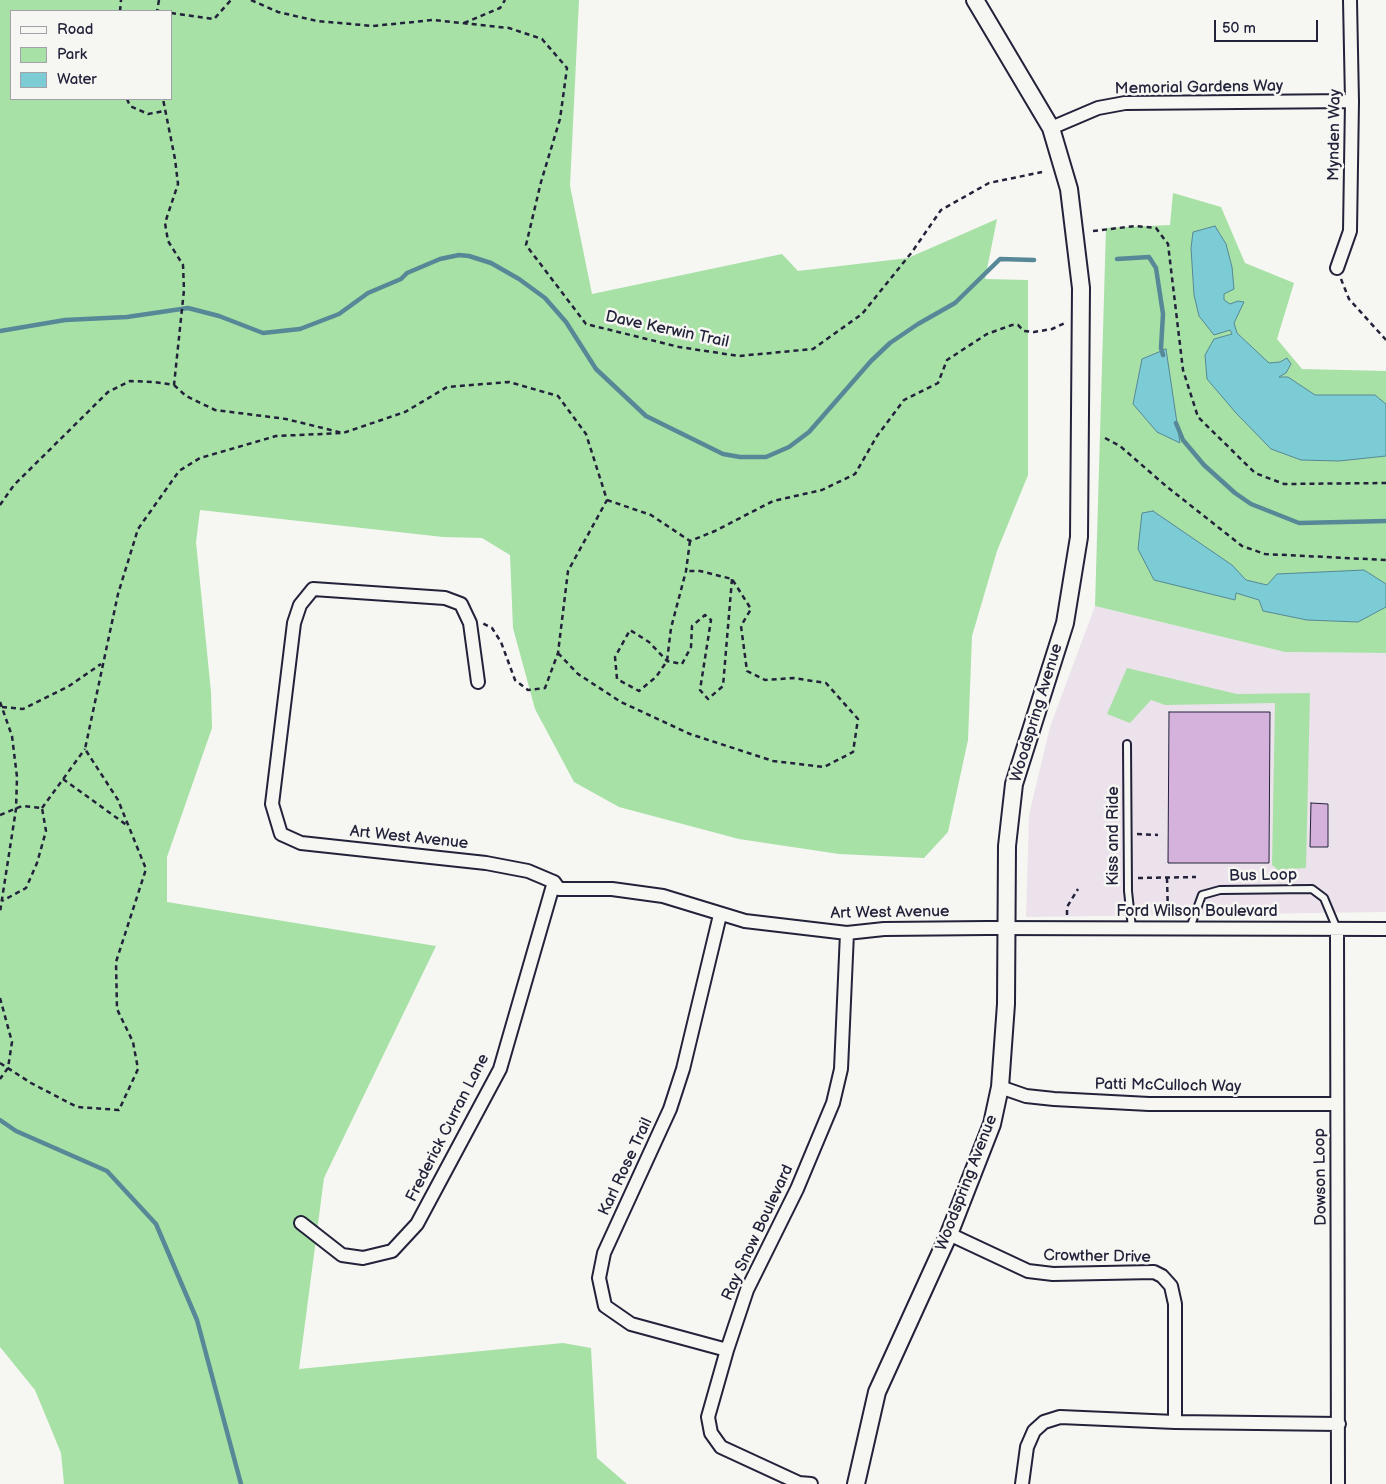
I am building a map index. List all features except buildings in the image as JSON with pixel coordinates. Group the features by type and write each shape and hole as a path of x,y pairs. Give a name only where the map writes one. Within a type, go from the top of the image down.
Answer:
{"street":[{"name":"Woodspring Avenue","path":"856,1484 877,1392 949,1234 992,1124 1000,1088 1006,1004 1008,928 1007,846 1014,784 1064,623 1079,537 1081,288 1069,189 1051,128 975,0"},
{"name":"Mynden Way","path":"1337,268 1350,231 1352,101 1350,0"},
{"name":"Memorial Gardens Way","path":"1051,128 1098,108 1125,103 1352,101"},
{"name":"Art West Avenue","path":"478,682 470,623 460,604 445,598 313,589 300,605 294,623 272,804 281,834 301,843 486,863 528,871 554,882 559,889 612,889 663,896 701,906 720,915 744,921 847,933 884,929 1008,928"},
{"name":"Frederick Curran Lane","path":"301,1223 342,1255 363,1258 392,1251 417,1224 500,1069 554,882"},
{"name":"Karl Rose Trail","path":"720,915 682,1069 670,1108 604,1253 599,1278 605,1306 631,1324 727,1350"},
{"name":"Ford Wilson Boulevard","path":"1008,928 1386,929"},
{"name":"Dowson Loop","path":"1337,929 1336,1104 1340,1424 1338,1484"},
{"name":"Ray Snow Boulevard","path":"811,1484 799,1483 731,1454 721,1447 711,1433 708,1417 727,1350 747,1290 798,1189 834,1103 842,1069 847,933"},
{"name":"Patti McCulloch Way","path":"1000,1088 1026,1096 1054,1099 1139,1103 1336,1104"},
{"name":"Crowther Drive","path":"949,1234 1028,1271 1053,1274 1154,1272 1162,1276 1171,1286 1175,1304 1175,1422"},
{"path":"1022,1484 1027,1447 1034,1432 1044,1422 1060,1417 1175,1422 1340,1424"}],"lane":[{"name":"Kiss and Ride","path":"1128,744 1128,891 1132,928"},
{"name":"Bus Loop","path":"1190,928 1202,895 1220,890 1312,889 1324,898 1337,929"}],"path":[{"path":"172,13 214,19 231,0"},
{"name":"Dave Kerwin Trail","path":"251,0 278,12 317,21 373,26 433,20 509,28 542,39 567,68 560,119 526,245 586,324 679,347 739,356 813,348 862,314 912,252 941,210 989,183 1042,172"},
{"name":"Dave Kerwin Trail","path":"463,23 500,8 506,0"},
{"path":"127,100 130,106 148,114 164,111"},
{"path":"163,100 176,159 178,184 165,223 168,241 183,265 184,290 174,386"},
{"path":"1094,231 1136,226 1156,228 1168,244 1183,370 1198,417 1255,473 1284,484 1386,483"},
{"path":"1337,268 1349,299 1386,340"},
{"path":"690,541 715,531 773,501 822,490 855,474 878,436 904,400 938,383 947,360 987,334 1012,324 1018,325 1024,331 1034,332 1052,329 1065,323"},
{"path":"0,505 14,485 108,392 130,381 154,382 174,386 186,396 215,410 286,419 343,434"},
{"path":"1,902 26,888 34,872 46,831 42,808 85,749 118,594 138,529 179,471 200,458 276,436 343,434 405,412 447,387 509,382 558,396 586,434 607,500 568,571 558,653 545,688 528,690 515,680 501,642 492,628 482,623 470,623"},
{"path":"1104,438 1120,446 1166,486 1242,546 1266,554 1386,560"},
{"path":"607,500 650,515 690,541"},
{"path":"690,541 686,571 671,628 667,661 656,678 639,692 618,679 615,657 630,630 649,642 667,661 682,664 691,647 692,626 705,615 711,620 700,690 708,699 723,686 732,579"},
{"path":"558,653 578,674 621,702 690,734 773,761 824,767 853,752 858,719 826,683 793,678 765,680 748,671 742,626 750,609 732,579 686,571"},
{"path":"1,707 24,709 69,686 102,663"},
{"path":"0,702 12,736 17,777 16,809 0,912"},
{"path":"0,1063 31,1083 78,1107 119,1110 138,1069 132,1042 117,1009 116,962 146,869 118,800 85,749"},
{"path":"63,779 129,827"},
{"path":"0,815 22,806 42,808"},
{"path":"1128,834 1158,835"},
{"path":"1138,878 1196,877"},
{"path":"1167,878 1168,915"},
{"path":"1067,915 1067,907 1078,890"},
{"path":"0,998 12,1042 8,1068 0,1079"}],"shaded area":[{"path":"1095,606 1285,652 1386,653 1386,912 1026,917 1029,815 1050,727"}],"green space":[{"path":"0,0 579,0 570,186 592,294 782,254 798,271 908,258 997,219 985,279 1028,280 1028,475 997,551 972,636 968,740 948,832 924,858 839,854 739,839 619,807 574,782 535,709 513,628 510,555 482,538 443,537 200,510 196,542 211,692 212,728 167,857 167,902 436,946 324,1178 299,1369 563,1343 591,1348 597,1458 627,1484 64,1484 61,1453 35,1390 0,1347"},
{"path":"1173,193 1221,207 1245,263 1294,283 1277,339 1302,369 1386,371 1386,653 1285,652 1095,606 1106,228 1170,225"},
{"path":"1127,668 1237,694 1310,693 1306,868 1278,870 1272,865 1275,703 1165,705 1151,700 1130,723 1107,714"}],"water":[{"path":"1215,226 1226,244 1232,267 1234,289 1224,294 1224,300 1230,304 1238,301 1244,302 1234,323 1237,333 1269,363 1280,362 1287,358 1291,364 1286,373 1279,377 1288,377 1315,395 1375,395 1386,404 1386,456 1339,461 1301,460 1271,449 1236,413 1207,379 1205,355 1214,339 1232,334 1230,330 1214,335 1199,316 1194,295 1191,248 1193,232"},
{"path":"1166,349 1180,443 1157,432 1133,404 1142,359"},
{"path":"1153,511 1232,565 1246,580 1267,585 1277,574 1364,570 1386,584 1386,607 1358,622 1307,620 1263,611 1259,600 1236,593 1235,600 1154,580 1138,549 1142,513"}],"waterway":[{"path":"0,331 65,320 127,317 188,308 219,316 263,333 300,329 339,314 368,293 401,279 407,273 440,259 459,255 469,256 491,263 519,279 545,298 566,322 596,369 646,416 723,454 740,457 766,457 789,447 809,432 871,361 890,343 918,324 955,303 1000,259 1034,260"},
{"path":"1117,259 1149,257 1156,268 1163,314 1161,348 1163,355"},
{"path":"1176,423 1183,440 1204,465 1235,493 1251,504 1299,523 1386,521"},
{"path":"0,1120 16,1131 107,1171 156,1224 197,1320 241,1484"}]}
